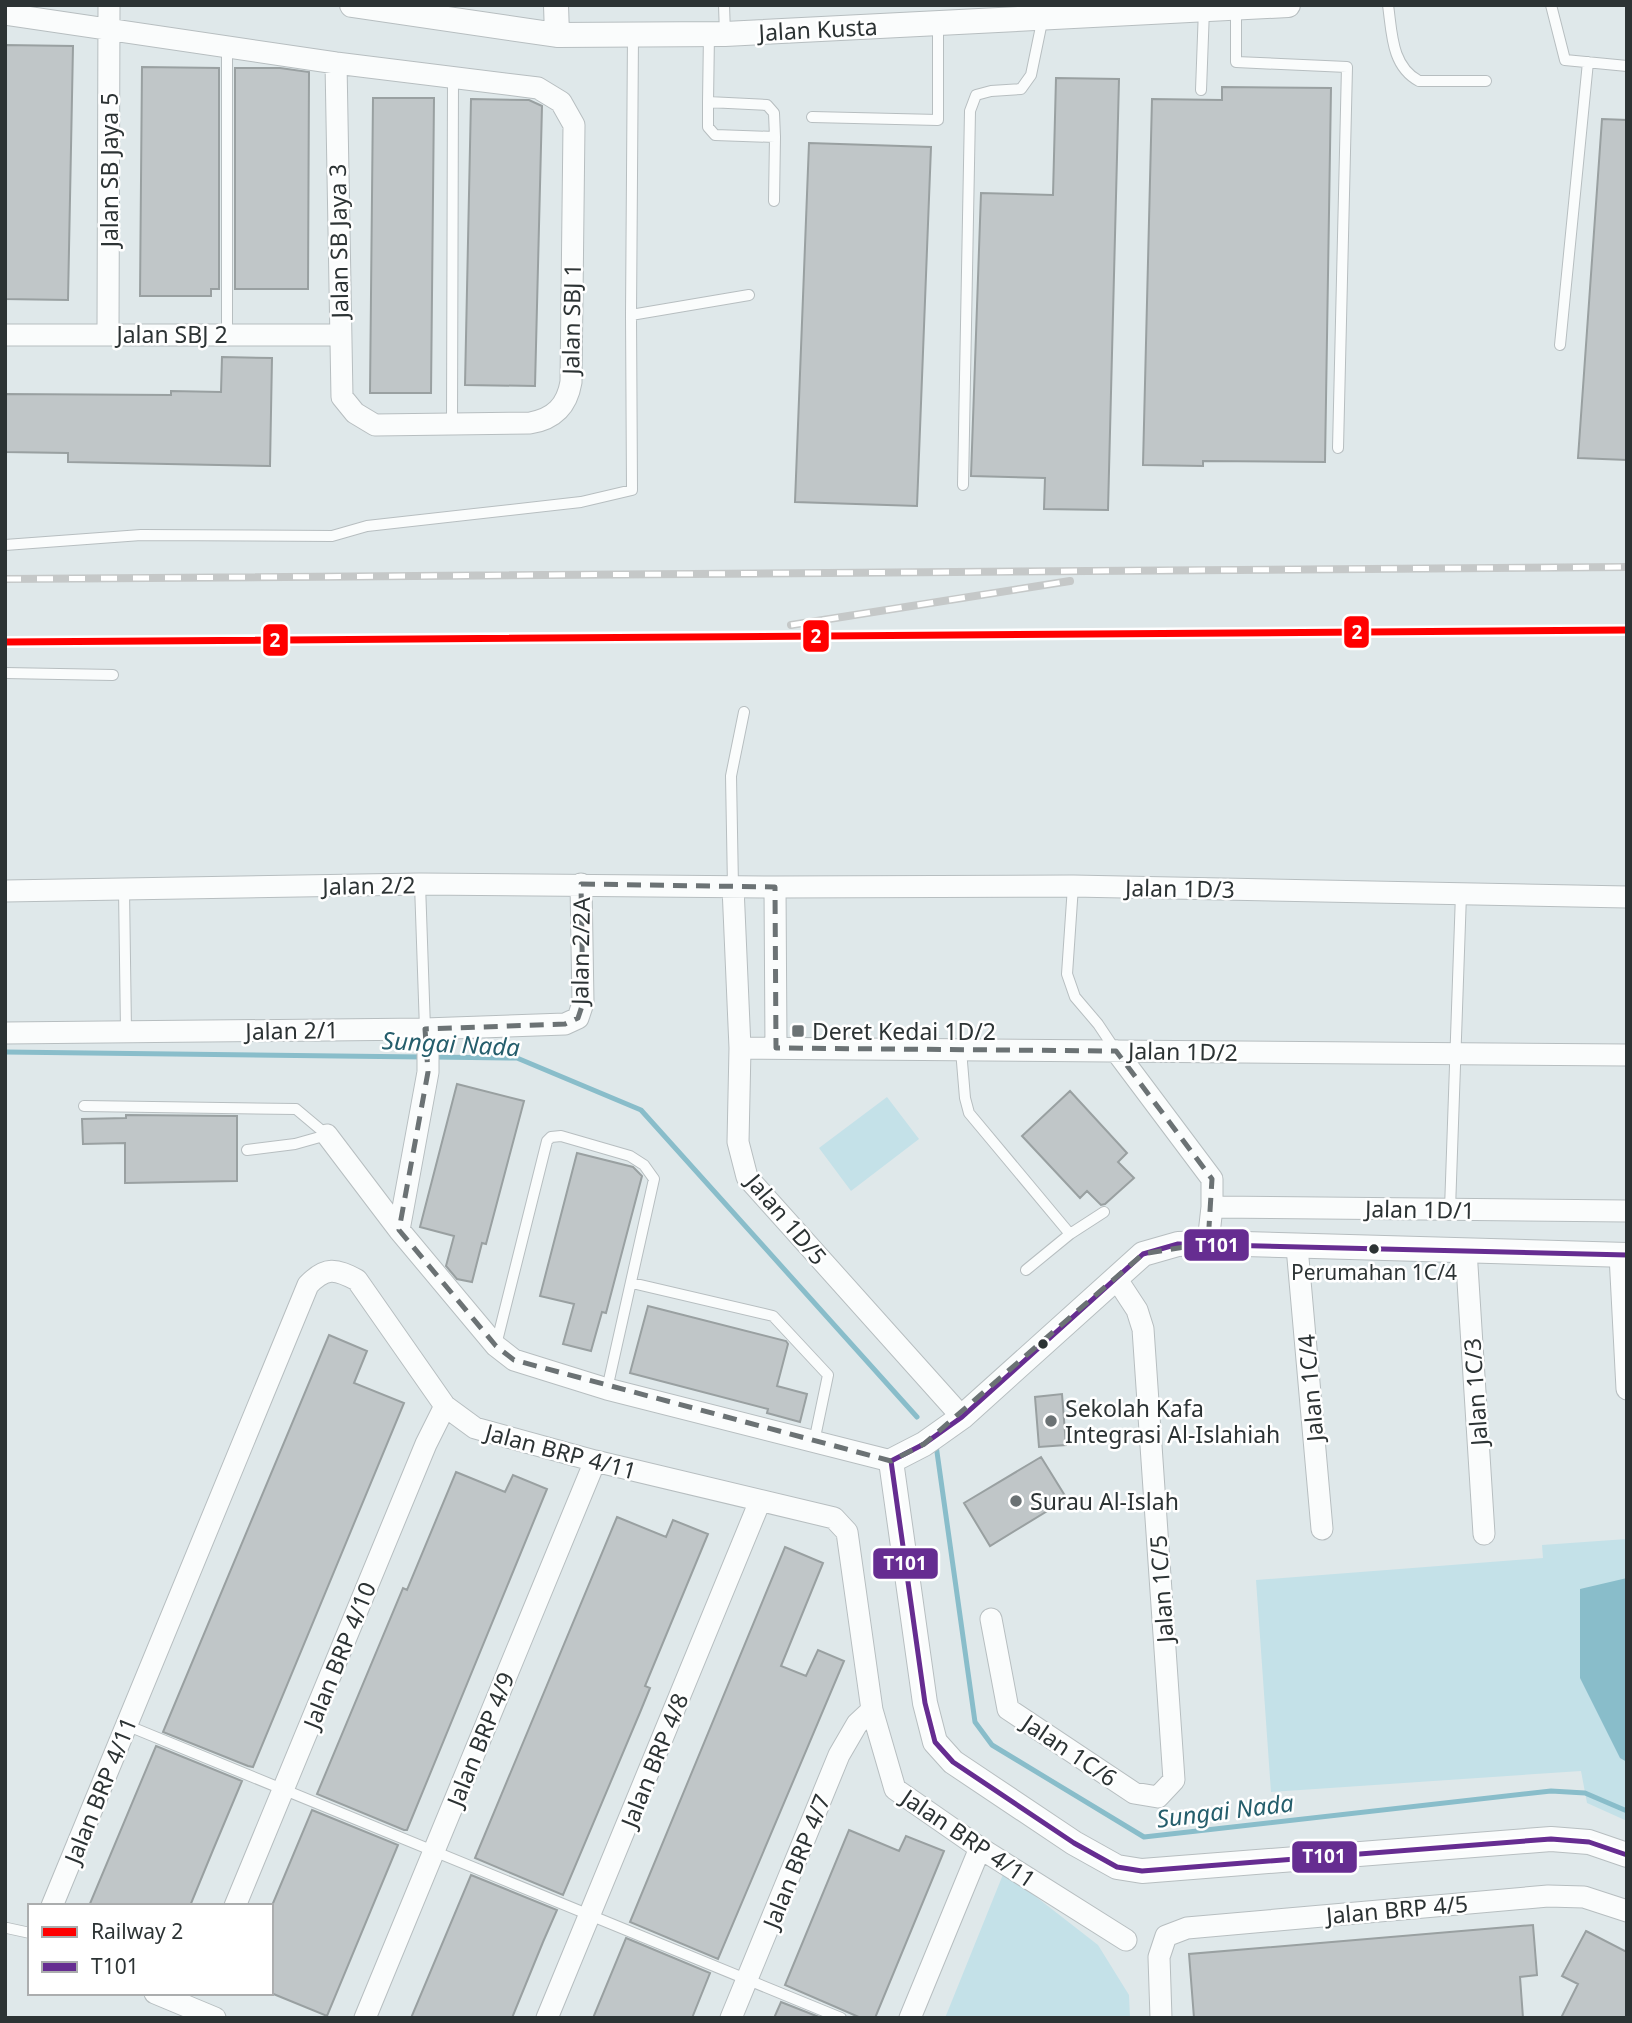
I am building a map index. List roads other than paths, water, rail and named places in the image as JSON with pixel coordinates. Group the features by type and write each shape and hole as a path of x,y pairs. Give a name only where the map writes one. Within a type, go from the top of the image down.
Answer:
{"street":[{"name":"Jalan SB Jaya 5","path":"108,334 109,5"},
{"name":"Jalan Kusta","path":"352,5 557,35 717,34 1044,17 1081,10 1288,5"},
{"path":"556,5 557,35"},
{"path":"5,14 453,78"},
{"name":"Jalan SB Jaya 3","path":"336,63 342,397 355,414"},
{"name":"Jalan SBJ 1","path":"355,414 375,425 543,421 563,406 569,395 574,125 561,102 538,88 453,78"},
{"name":"Jalan SBJ 2","path":"5,335 340,335"},
{"name":"Jalan 2/2","path":"5,891 420,884 733,887"},
{"name":"Jalan 2/2A","path":"578,1018 583,1003 582,884"},
{"name":"Jalan 1D/3","path":"733,887 1073,886 1627,897"},
{"name":"Jalan 1D/5","path":"733,887 740,1048 738,1142 747,1177 962,1417"},
{"path":"775,887 776,1048"},
{"name":"Jalan 2/1","path":"5,1033 126,1031 426,1037 565,1024 578,1018"},
{"path":"399,1230 428,1072 426,1037"},
{"name":"Jalan 1D/2","path":"740,1048 1627,1055"},
{"path":"1116,1051 1212,1179 1208,1243"},
{"path":"327,1135 399,1230 496,1346 514,1360 607,1388 891,1461 924,1444 962,1417 1143,1254 1178,1244 1623,1255 1627,1389"},
{"name":"Jalan 1D/1","path":"1212,1207 1627,1211"},
{"name":"Jalan 1C/4","path":"1297,1247 1322,1530"},
{"name":"Jalan 1C/3","path":"1466,1250 1484,1534"},
{"name":"Jalan BRP 4/11","path":"53,1904 308,1285 317,1275 330,1270 357,1280 445,1406 475,1428 595,1461 834,1518 847,1532 872,1710 895,1788 902,1796 980,1848 1126,1940"},
{"name":"Jalan 1C/5","path":"1116,1278 1137,1310 1143,1329 1174,1780"},
{"name":"Jalan BRP 4/10","path":"236,1904 426,1444 445,1406"},
{"name":"Jalan BRP 4/9","path":"365,2018 595,1461"},
{"path":"891,1461 925,1703 935,1742 953,1762 1074,1843 1117,1867 1142,1871 1551,1839 1589,1842 1627,1855"},
{"name":"Jalan BRP 4/8","path":"547,2018 760,1501"},
{"name":"Jalan 1C/6","path":"990,1619 1008,1709 1134,1793 1158,1797 1174,1780"},
{"name":"Jalan BRP 4/7","path":"731,2018 839,1755 857,1724 872,1710"},
{"path":"910,2018 980,1848"},
{"name":"Jalan BRP 4/5","path":"1161,2018 1158,1957 1166,1936 1187,1928 1548,1896 1584,1897 1627,1911"},
{"path":"165,1995 195,2001 215,2018"}],"lane":[{"path":"724,5 717,34 708,102 708,127 715,135 775,137"},
{"path":"1388,5 1396,54 1400,64 1413,77 1419,80 1486,81"},
{"path":"1551,5 1565,60 1627,65"},
{"path":"1201,90 1222,8"},
{"path":"1222,8 1236,62 1347,67 1338,449"},
{"path":"963,485 970,111 976,95 1021,89 1031,75 1044,17"},
{"path":"812,117 939,120 938,22"},
{"path":"5,545 141,535 332,536 367,526 581,502 632,490 633,35"},
{"path":"227,334 228,47"},
{"path":"1560,345 1588,62"},
{"path":"452,424 453,78"},
{"path":"708,102 767,105 774,113 774,201"},
{"path":"631,315 749,295"},
{"path":"5,673 113,674"},
{"path":"733,887 731,776 744,712"},
{"path":"420,884 422,1010 426,1037"},
{"path":"1073,886 1067,974 1075,997 1116,1051"},
{"path":"124,889 126,1031"},
{"path":"1450,1209 1461,894"},
{"path":"961,1049 965,1098 969,1113 1070,1234"},
{"path":"84,1106 296,1109 327,1135"},
{"path":"247,1150 295,1144 327,1135"},
{"path":"496,1346 547,1141 561,1136 630,1156 644,1165 654,1179 607,1388"},
{"path":"1026,1270 1070,1234 1104,1212"},
{"path":"632,1283 773,1316 828,1375 814,1442"},
{"path":"127,1725 841,2018"},
{"path":"7,1928 28,1933"}],"water":[{"path":"1627,1578 1627,1762 1620,1758 1580,1678 1580,1589"}],"waterway":[{"name":"Sungai Nada","path":"5,1052 422,1057"},
{"name":"Sungai Nada","path":"432,1057 517,1058 641,1110 917,1417"},
{"name":"Sungai Nada","path":"936,1445 975,1722 992,1745 1144,1837 1551,1791 1585,1793 1627,1811"}],"railway":[{"path":"5,579 1627,567"},
{"path":"791,625 1070,581"}],"rail line":[{"name":"2","path":"5,642 1627,630"}],"place":[{"name":"Deret Kedai 1D/2","path":"798,1031"},
{"name":"Perumahan 1C/4","path":"1374,1249"},
{"name":"Sekolah Kafa Integrasi Al-Islahiah","path":"1051,1421"},
{"name":"Surau Al-Islah","path":"1016,1501"}]}
